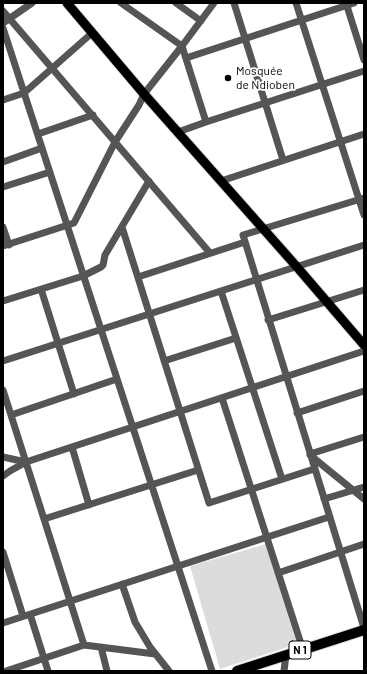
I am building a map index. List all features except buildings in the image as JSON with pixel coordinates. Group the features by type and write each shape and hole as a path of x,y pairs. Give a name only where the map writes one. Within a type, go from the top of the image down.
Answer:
{"highway":[{"name":"N 1","path":"237,671 364,629"}],"main road":[{"path":"67,3 144,94 264,229 364,345"}],"street":[{"path":"3,23 32,3"},
{"path":"121,3 182,46 206,122"},
{"path":"176,3 201,21"},
{"path":"3,227 6,245 74,223 115,142 139,105 144,94 214,3"},
{"path":"234,3 283,160"},
{"path":"296,3 340,142 362,199 364,215"},
{"path":"186,58 349,4 364,60"},
{"path":"3,11 210,253"},
{"path":"3,28 212,671"},
{"path":"3,100 24,92 92,33"},
{"path":"178,132 364,71"},
{"path":"38,134 92,115"},
{"path":"221,181 364,134"},
{"path":"3,162 42,148"},
{"path":"3,187 50,172"},
{"path":"3,302 83,276 101,267 103,265 105,255 149,181"},
{"path":"362,199 243,235 364,629"},
{"path":"122,226 209,503 314,469"},
{"path":"138,277 245,242"},
{"path":"3,361 364,245"},
{"path":"41,289 74,394"},
{"path":"268,320 364,290"},
{"path":"221,291 282,479"},
{"path":"164,361 236,338"},
{"path":"3,476 26,462 364,352"},
{"path":"11,415 117,379"},
{"path":"3,390 84,645"},
{"path":"297,413 364,391"},
{"path":"222,398 303,650"},
{"path":"310,454 364,436"},
{"path":"72,447 89,505"},
{"path":"310,454 364,499"},
{"path":"3,457 26,462"},
{"path":"44,519 198,470"},
{"path":"324,499 364,487"},
{"path":"3,622 329,517"},
{"path":"278,573 364,544"},
{"path":"3,552 48,671"},
{"path":"122,584 135,622 150,648 169,671"},
{"path":"6,671 84,645 155,654"},
{"path":"101,647 107,671"},
{"path":"284,671 286,655"}],"shaded area":[{"path":"266,544 297,644 220,669 190,566"}],"place":[{"name":"Mosquée de Ndioben","path":"228,78"}]}
